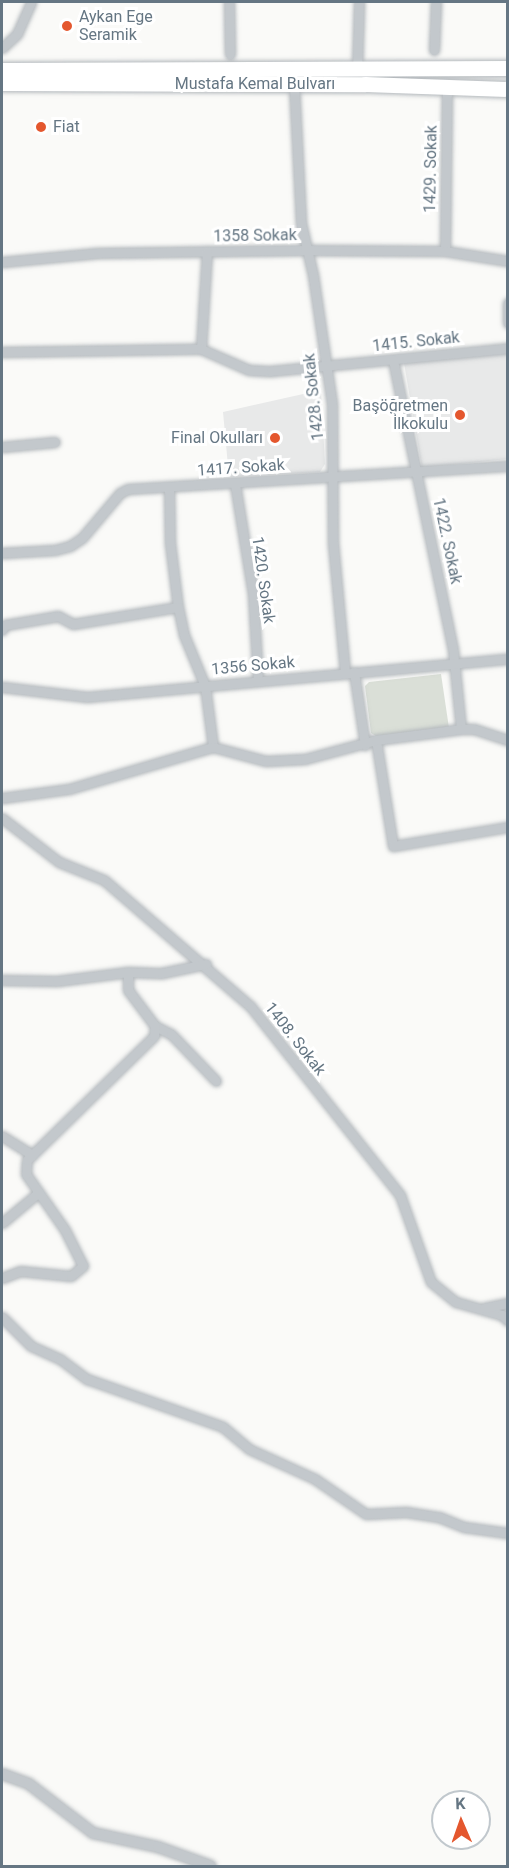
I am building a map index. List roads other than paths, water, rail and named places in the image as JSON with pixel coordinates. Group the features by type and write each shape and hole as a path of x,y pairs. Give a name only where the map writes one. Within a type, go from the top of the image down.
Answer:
{"highway":[{"name":"Mustafa Kemal Bulvarı","path":"2,70 357,71 507,68"},
{"name":"Mustafa Kemal Bulvarı","path":"2,83 294,84 507,89"}],"street":[{"path":"2,48 17,34 31,2"},
{"path":"229,2 230,54"},
{"path":"357,71 358,2"},
{"path":"434,50 436,2"},
{"name":"1428. Sokak","path":"294,84 296,163 305,250 327,364 334,441 333,543 350,673 365,745"},
{"name":"1429. Sokak","path":"445,251 447,86"},
{"name":"1358 Sokak","path":"2,262 98,253 305,250 445,251 507,261"},
{"path":"2,352 201,349 207,251"},
{"path":"507,303 507,323"},
{"name":"1415. Sokak","path":"201,349 249,370 393,360 507,348"},
{"name":"1422. Sokak","path":"393,360 418,474 453,663 460,729"},
{"path":"2,447 55,442"},
{"name":"1417. Sokak","path":"2,553 55,550 70,546 82,538 120,493 128,489 418,474 507,466"},
{"name":"1420. Sokak","path":"236,484 253,594 258,681"},
{"path":"169,487 170,543 178,607 184,635 205,686 213,747"},
{"path":"3,627 58,616 73,624 99,616 178,607"},
{"name":"1356 Sokak","path":"2,687 87,697 507,659"},
{"path":"2,798 69,789 213,747 266,761 305,759 365,745 376,740 460,729 474,729 507,740"},
{"path":"376,740 393,846 507,827"},
{"name":"1408. Sokak","path":"2,818 59,862 104,880 147,920 206,964 251,1007 400,1195 431,1282 456,1302 507,1320"},
{"path":"2,980 57,981 128,972 177,971 206,964"},
{"path":"128,972 129,990 155,1026 171,1034 216,1081"},
{"path":"2,1278 20,1271 71,1276 83,1266 65,1230 26,1174 27,1160 150,1043 155,1026"},
{"path":"2,1136 32,1155"},
{"path":"2,1223 38,1193"},
{"path":"481,1309 507,1304"},
{"path":"2,1317 31,1346 60,1359 87,1379 223,1427 249,1449 315,1479 366,1514 406,1512 439,1517 464,1527 507,1533"},
{"path":"2,1774 29,1784 93,1833 158,1847 211,1866"}],"place":[{"name":"Aykan Ege Seramik","path":"67,26"},
{"name":"Fiat","path":"41,127"},
{"name":"Başöğretmen İlkokulu","path":"460,415"},
{"name":"Final Okulları","path":"275,438"}]}
